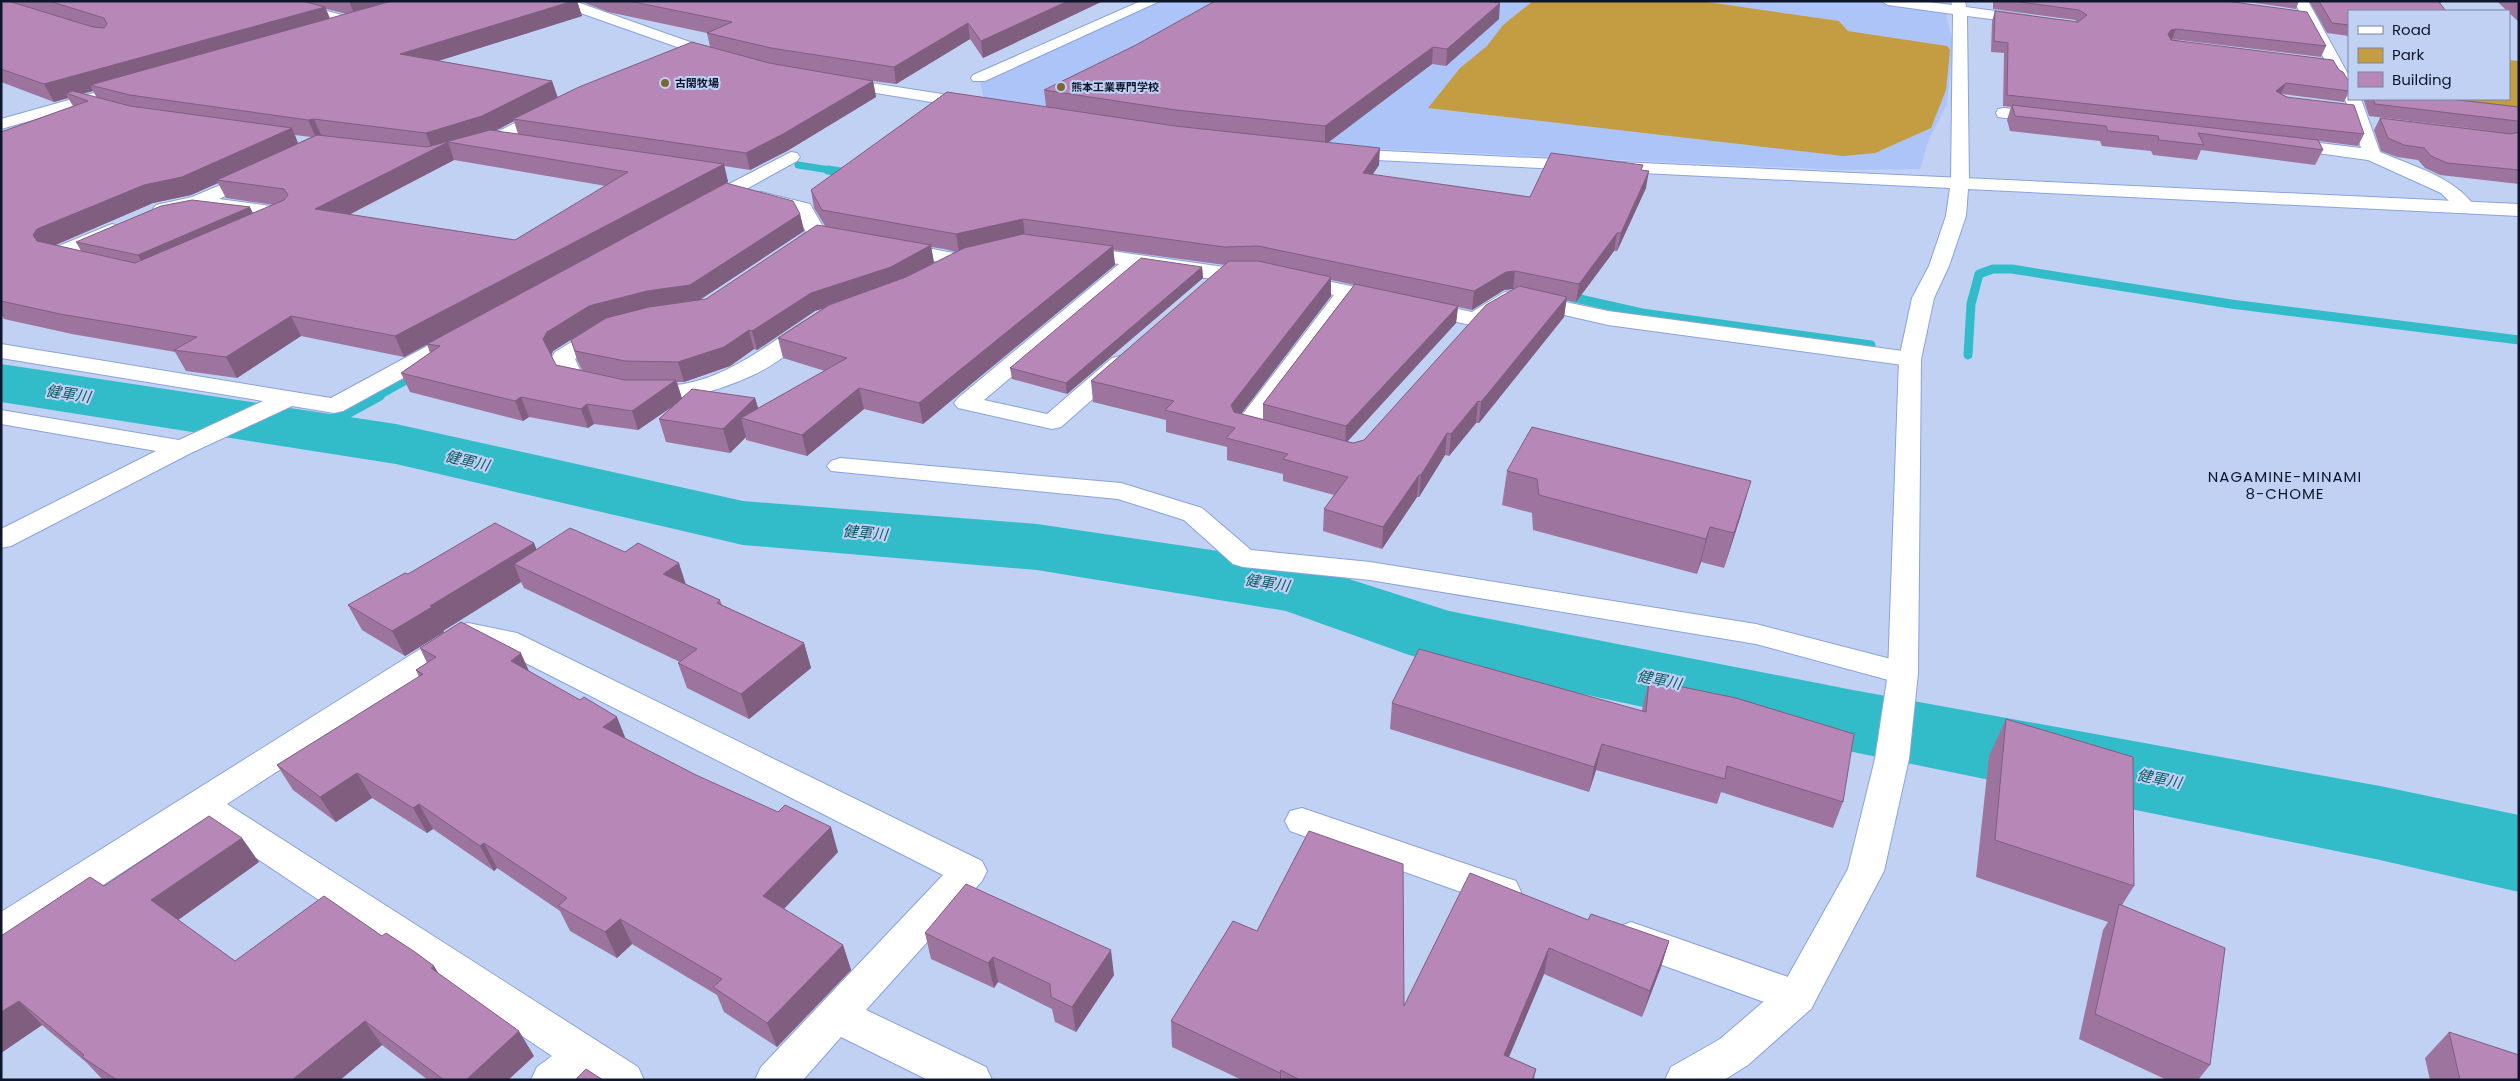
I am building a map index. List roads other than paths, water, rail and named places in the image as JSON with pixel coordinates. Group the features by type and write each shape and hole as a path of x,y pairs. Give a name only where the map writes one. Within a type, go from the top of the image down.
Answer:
{"street":[{"path":"270,1 357,23"},
{"path":"560,1 695,50 739,63"},
{"path":"979,78 1153,1"},
{"path":"1888,1 1959,6 2046,22"},
{"path":"2301,1 2348,89"},
{"path":"1686,1080 1734,1052 1797,997 1866,871 1892,759 1903,673 1910,359 1923,298 1939,266 1956,216 1960,182 1959,6"},
{"path":"2289,14 2309,16"},
{"path":"331,31 376,18"},
{"path":"677,58 695,50"},
{"path":"2316,63 2335,65"},
{"path":"818,80 991,107"},
{"path":"1,124 126,88"},
{"path":"460,150 495,140 568,102"},
{"path":"2352,110 2379,124"},
{"path":"2352,110 2372,155"},
{"path":"2004,113 2063,120"},
{"path":"495,140 524,144"},
{"path":"2266,142 2372,155 2448,189 2466,207"},
{"path":"1327,152 2519,210"},
{"path":"687,214 728,182 754,178 791,157"},
{"path":"92,263 56,254 161,209 197,202 268,169"},
{"path":"728,182 803,208 827,236 776,261"},
{"path":"197,202 285,213 250,229"},
{"path":"874,244 968,258 934,273"},
{"path":"1053,248 1224,273 1258,272 1474,319"},
{"path":"1134,350 1052,422 966,403 1137,260"},
{"path":"1202,292 1224,273"},
{"path":"1289,438 1245,426 1347,292"},
{"path":"1455,341 1474,319 1513,297 1608,318 1910,359"},
{"path":"628,325 604,331 563,357 571,377 618,387 686,391 744,370 824,318 832,315"},
{"path":"1,351 334,406 480,326"},
{"path":"1,540 182,448 289,398"},
{"path":"1,417 182,448"},
{"path":"840,466 1122,491 1193,514 1243,558 1370,571 1756,634 1903,673"},
{"path":"1,932 468,633 506,640 969,871 776,1080"},
{"path":"201,804 623,1080"},
{"path":"1302,821 1536,904"},
{"path":"1601,927 1797,997"},
{"path":"836,1015 971,1080"},
{"path":"552,1080 586,1056"}],"waterway":[{"path":"798,165 836,171"},
{"path":"828,170 853,174"},
{"path":"1968,355 1971,304 1979,274 1993,269 2012,269 2231,304 2519,340"},
{"path":"1562,295 1642,313 1871,345"},
{"path":"377,396 420,372"},
{"name":"健軍川","path":"1,383 396,444 743,523 1037,547 1299,588 1438,636 1853,721 2380,823 2519,854"},
{"path":"315,430 379,395"}],"place":[{"name":"古閑牧場","path":"665,83"},
{"name":"熊本工業専門学校","path":"1061,87"}],"district":[{"name":"NAGAMINE-MINAMI 8-CHOME","path":"2285,486"}]}
